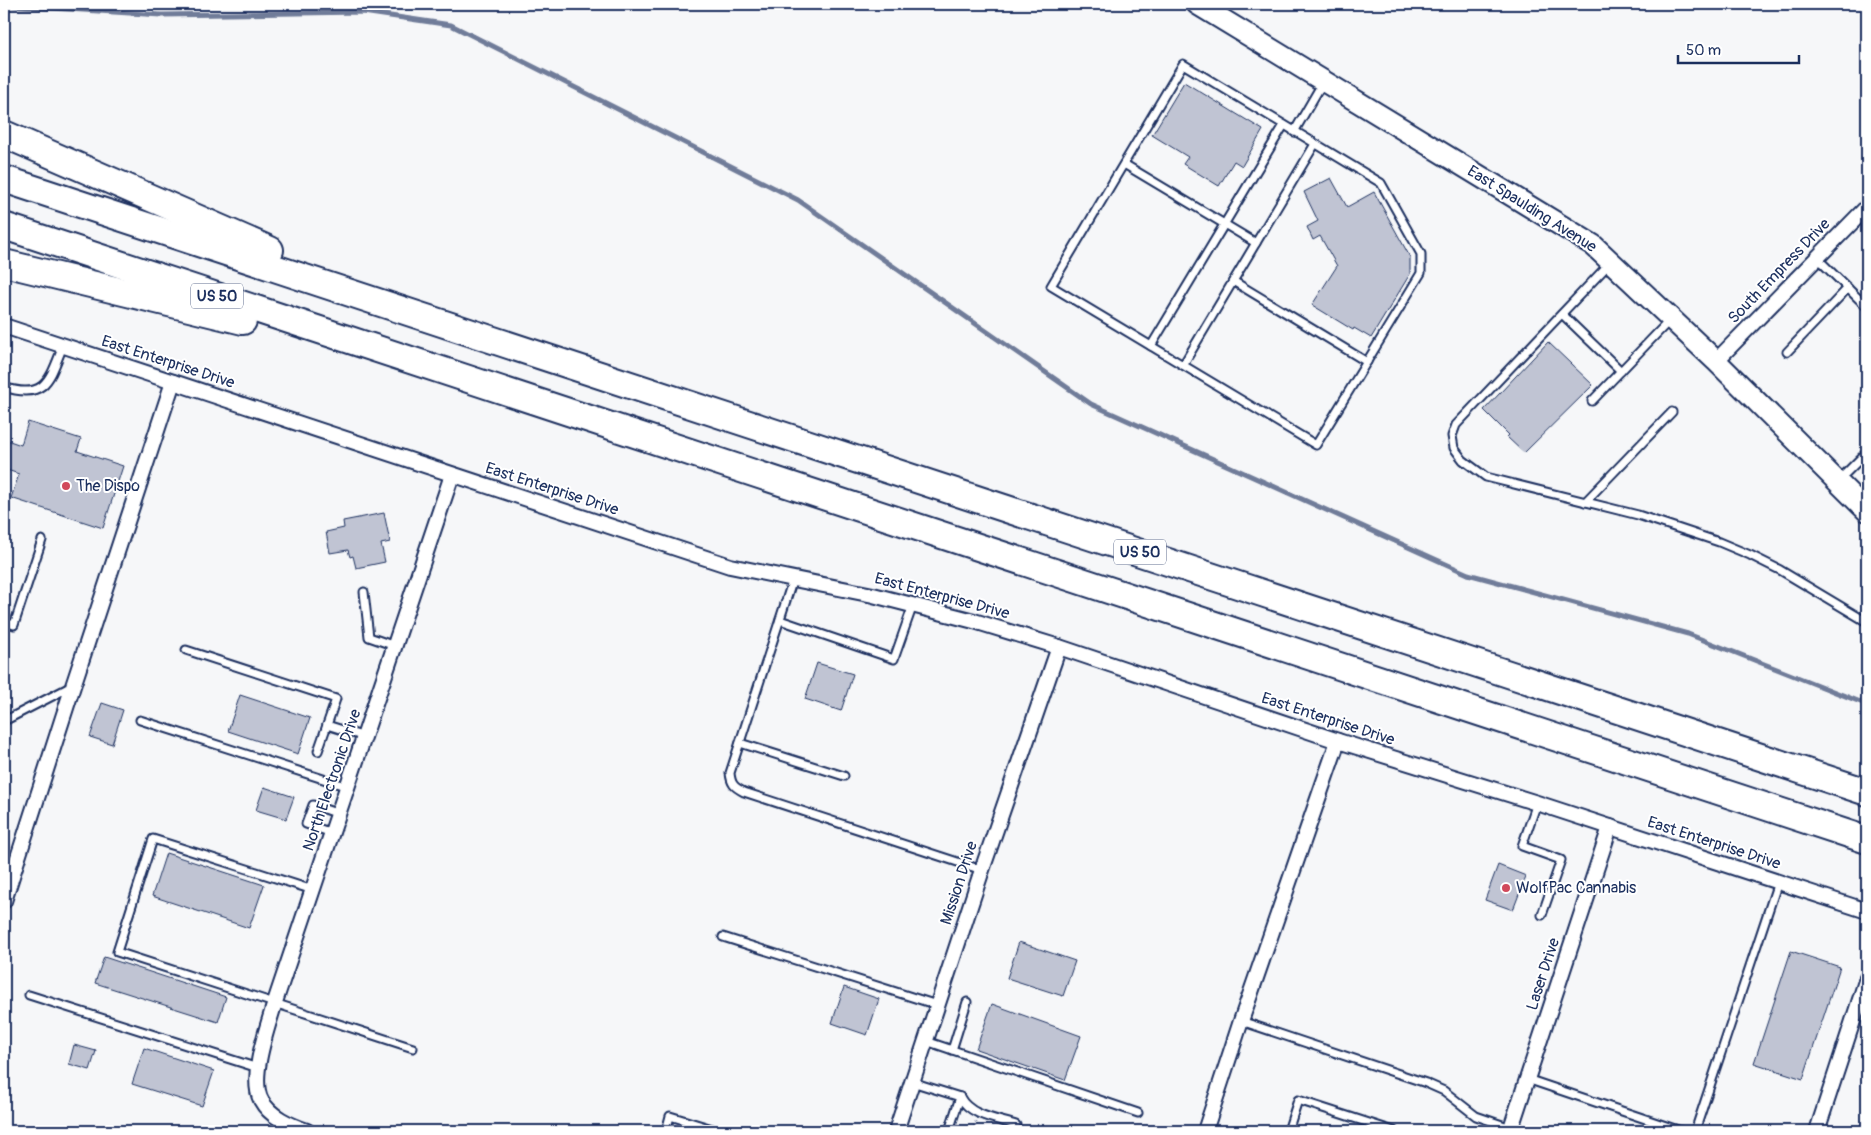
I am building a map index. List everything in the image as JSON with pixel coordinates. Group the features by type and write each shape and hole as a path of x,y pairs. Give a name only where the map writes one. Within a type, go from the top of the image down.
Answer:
{"highway":[{"path":"4,134 412,312"},
{"name":"US 50","path":"4,179 1867,792"},
{"name":"US 50","path":"4,226 1867,840"},
{"path":"4,263 431,366"}],"street":[{"name":"East Spaulding Avenue","path":"1197,4 1593,245 1716,361 1867,511"},
{"name":"South Empress Drive","path":"1716,361 1867,207"},
{"name":"East Enterprise Drive","path":"4,326 730,566 914,605 1059,648 1338,741 1537,802 1867,911"},
{"path":"4,901 72,686 174,382"},
{"name":"North Electronic Drive","path":"308,1131 277,1117 260,1099 258,1068 275,1002 452,475"},
{"name":"Mission Drive","path":"896,1131 982,870 1059,648"},
{"path":"1204,1131 1338,741"},
{"name":"Laser Drive","path":"1510,1129 1610,827"},
{"path":"1817,1131 1867,978"}],"lane":[{"path":"1183,64 1294,132 1381,183 1421,254 1421,272 1316,445 1051,286 1183,64"},
{"path":"1294,132 1324,81"},
{"path":"1151,346 1284,125"},
{"path":"1183,365 1315,144"},
{"path":"1124,164 1256,243"},
{"path":"1817,258 1867,307"},
{"path":"1611,262 1456,425 1452,436 1454,448 1463,460 1486,478 1638,515 1750,554 1867,622"},
{"path":"1233,282 1367,362"},
{"path":"1787,352 1848,288"},
{"path":"1562,314 1621,371"},
{"path":"1592,401 1671,319"},
{"path":"4,387 23,392 43,386 50,379 63,346"},
{"path":"1585,502 1672,412"},
{"path":"1838,482 1867,452"},
{"path":"4,622 14,625 42,540"},
{"path":"793,579 730,772 730,781 734,787 744,792 982,870"},
{"path":"364,592 370,638 396,646"},
{"path":"780,620 894,659 914,605"},
{"path":"186,650 336,699 318,751"},
{"path":"4,721 72,686"},
{"path":"140,720 348,788"},
{"path":"327,725 365,737"},
{"path":"740,743 844,776"},
{"path":"1537,802 1522,846 1561,860 1542,915"},
{"path":"332,834 306,824 313,805 339,814"},
{"path":"313,890 154,839 117,952 413,1048"},
{"path":"1694,1131 1778,882"},
{"path":"723,937 937,1004"},
{"path":"29,995 258,1068"},
{"path":"952,1050 967,1002"},
{"path":"1241,1021 1444,1090 1476,1116 1510,1129"},
{"path":"926,1041 1138,1112"},
{"path":"1527,1079 1681,1131"},
{"path":"912,1082 960,1097 969,1109 979,1114 1016,1125"},
{"path":"949,1131 960,1097"},
{"path":"1288,1131 1298,1100 1394,1131"},
{"path":"666,1131 670,1116 719,1131"}],"building":[{"path":"1184,82 1263,130 1242,166 1234,161 1219,186 1183,164 1188,157 1152,135"},
{"path":"1331,178 1347,207 1374,192 1410,257 1410,274 1371,338 1354,328 1353,330 1312,305 1337,266 1320,236 1313,240 1307,227 1318,221 1304,192"},
{"path":"1548,342 1593,385 1524,453 1507,437 1509,435 1484,410"},
{"name":"The Dispo","path":"28,422 81,439 77,451 123,466 103,528 11,498 19,474 4,469 4,439 21,445"},
{"path":"384,513 390,542 381,544 385,562 356,568 353,556 350,557 348,550 330,553 326,532 344,528 343,521"},
{"path":"817,663 853,674 841,711 805,699"},
{"path":"240,695 310,718 298,754 228,731"},
{"path":"102,703 123,710 112,744 90,737"},
{"path":"264,787 294,797 286,819 256,810"},
{"path":"166,853 264,885 249,928 152,896"},
{"name":"WolfPac Cannabis","path":"1498,865 1526,876 1513,910 1485,900"},
{"path":"1019,942 1075,961 1063,996 1007,978"},
{"path":"1791,951 1840,967 1803,1079 1754,1063"},
{"path":"104,957 226,997 218,1022 95,983"},
{"path":"844,987 879,999 867,1035 832,1023"},
{"path":"992,1004 1081,1036 1065,1080 976,1049"},
{"path":"74,1045 96,1051 90,1070 69,1064"},
{"path":"144,1048 214,1071 202,1106 132,1084"}],"waterway":[{"path":"4,5 161,15 363,12 451,25 798,200 1091,404 1468,574 1688,634 1863,703 1867,702"}],"place":[{"name":"The Dispo","path":"66,486"},
{"name":"WolfPac Cannabis","path":"1506,888"}]}
